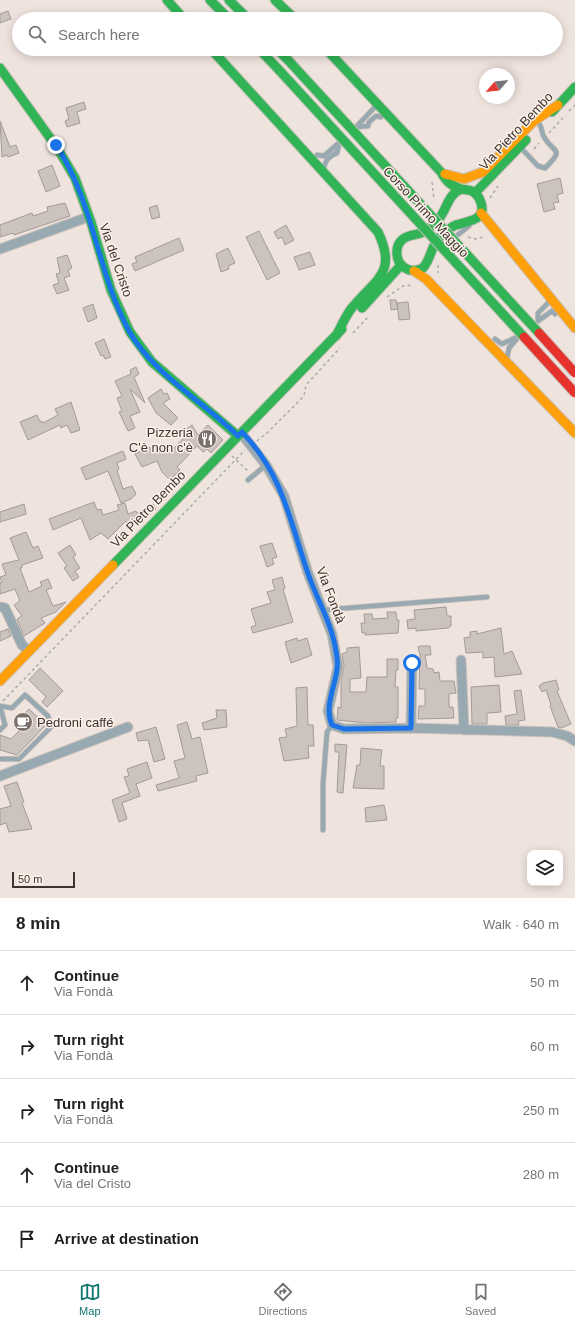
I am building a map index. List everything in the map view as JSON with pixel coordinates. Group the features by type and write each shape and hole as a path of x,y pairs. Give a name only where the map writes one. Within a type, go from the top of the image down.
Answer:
{"main road":[{"path":"167,0 178,12"},
{"path":"210,0 222,12"},
{"path":"229,0 241,12"},
{"path":"275,0 288,12"},
{"path":"217,56 378,232 386,248 388,260 384,274 351,310 336,336"},
{"name":"Corso Primo Maggio","path":"266,56 575,393"},
{"name":"Corso Primo Maggio","path":"284,56 575,374"},
{"path":"333,56 441,172 446,181 455,188 472,190 475,193 481,203 481,213 574,326"},
{"name":"Via del Cristo","path":"0,68 11,87 56,145 68,164 80,191 116,301 130,332 143,352 158,367 240,434"},
{"name":"Via Pietro Bembo","path":"475,193 575,87"},
{"path":"441,172 464,180 483,172 534,121 558,105"},
{"path":"461,189 454,192 447,202 442,215 424,231 403,239 397,249 397,259 401,265 426,278 482,338 575,433"},
{"path":"414,271 420,270 427,264 435,242 450,228 456,225 472,222 481,213"},
{"path":"378,232 389,238 397,249"},
{"name":"Via Pietro Bembo","path":"0,681 376,295 401,265"}],"street":[{"path":"0,249 88,217"},
{"name":"Via Fondà","path":"240,434 266,465 284,496 308,573 332,634 338,667 328,711 332,725"},
{"path":"0,607 4,608 22,645 29,651"},
{"path":"461,660 464,730"},
{"path":"411,728 412,663"},
{"path":"332,725 344,729 411,728 552,732 567,736 575,742"},
{"path":"0,776 128,727"}],"lane":[{"path":"304,150 312,150 316,155 322,157 375,107 374,100"},
{"path":"355,127 368,126 369,122 378,116 384,121"},
{"path":"389,125 399,127"},
{"path":"520,147 538,166 545,168 555,159 555,147 544,138 540,125"},
{"path":"325,174 325,162 337,153 339,142"},
{"path":"410,236 435,210 447,202"},
{"path":"538,321 538,313 548,304 547,297 543,290"},
{"path":"507,364 509,348 519,336 552,311 562,320 574,326"},
{"path":"482,338 488,335 502,344 519,336"},
{"path":"248,480 266,465"},
{"path":"322,610 486,597"},
{"path":"0,730 5,726 0,705 12,708 25,695 48,716 51,727 20,759 0,759"},
{"path":"324,830 323,784 327,732 332,725"}],"path":[{"path":"527,156 575,105"},
{"path":"490,199 502,181"},
{"path":"384,301 403,286 418,286"},
{"path":"352,334 370,316"},
{"path":"258,441 304,396 306,385 338,352 343,343"},
{"path":"0,705 248,448"},
{"path":"236,460 253,475"}],"building":[{"path":"8,11 11,19 0,23 0,14"},
{"path":"84,102 86,109 77,112 80,123 67,127 65,121 69,119 66,108"},
{"path":"0,121 10,147 16,145 19,153 8,157 7,155 2,157"},
{"path":"52,165 60,186 46,192 38,171"},
{"path":"560,178 563,193 557,195 559,202 553,203 555,209 544,212 537,184"},
{"path":"65,203 70,216 14,235 13,233 0,237 0,225 32,213 33,216 48,211 47,207"},
{"path":"157,205 160,217 152,219 149,208"},
{"path":"286,225 294,240 285,245 282,237 278,239 274,232"},
{"path":"259,231 280,273 267,280 246,237"},
{"path":"179,238 184,250 135,271 132,264 137,262 135,257"},
{"path":"228,248 235,263 228,266 229,269 221,272 216,254"},
{"path":"310,252 315,265 299,270 294,257"},
{"path":"67,255 72,268 68,270 70,276 64,278 69,290 57,294 53,285 59,283 56,274 60,273 57,258"},
{"path":"390,300 396,300 398,309 391,310"},
{"path":"408,302 410,319 399,320 397,303"},
{"path":"93,304 97,318 88,322 83,308"},
{"path":"104,339 111,357 105,359 103,355 101,356 95,343"},
{"path":"136,367 139,374 134,377 145,403 130,389 140,412 130,416 135,428 128,431 119,412 122,411 117,398 122,396 115,381 131,374 130,370"},
{"path":"161,389 164,394 167,393 170,399 163,403 178,418 171,425 156,413 148,398"},
{"path":"71,402 80,430 71,433 67,425 61,428 60,425 28,440 20,422 37,415 40,422 42,421 43,423 58,415 55,409"},
{"path":"192,425 198,435 208,425 223,440 211,453 207,449 203,452 197,446 177,467 180,470 170,480 162,472 157,461 142,467 135,454 150,447 151,450 164,444 169,454 187,434 185,430"},
{"path":"123,451 126,459 117,463 119,469 117,470 123,489 132,486 136,494 131,499 121,503 108,471 86,480 81,468"},
{"path":"94,502 97,510 101,509 103,515 119,510 117,505 125,503 128,514 136,511 137,513 153,504 156,509 129,526 126,521 108,539 101,533 90,540 81,518 53,530 49,519"},
{"path":"24,504 26,514 0,522 0,512"},
{"path":"26,532 33,548 38,546 43,558 22,565 22,568 20,568 29,592 42,586 40,582 48,579 52,588 46,590 53,606 66,602 56,612 41,618 45,623 24,636 17,619 22,616 14,605 20,601 15,589 0,594 0,583 2,582 0,577 6,575 2,564 19,560 10,538"},
{"path":"272,543 277,557 272,559 274,564 267,567 260,546"},
{"path":"70,545 76,555 73,557 80,568 75,571 79,577 73,581 64,568 67,566 58,553"},
{"path":"282,577 285,588 283,589 293,622 253,633 251,627 256,625 251,609 271,603 267,592 275,590 272,580"},
{"path":"446,607 447,616 451,616 451,626 448,628 416,631 416,628 408,629 407,620 415,619 414,610"},
{"path":"387,612 396,612 397,620 399,620 398,633 365,635 365,632 362,633 361,623 365,623 364,614 372,614 373,619 388,618"},
{"path":"501,628 504,654 512,651 522,674 495,677 494,657 483,658 483,652 466,653 464,638 470,637 470,632 477,631 477,634"},
{"path":"8,629 11,636 0,641 0,632"},
{"path":"297,638 298,641 307,638 312,655 291,663 285,642"},
{"path":"430,646 431,655 425,655 427,668 433,669 434,673 439,672 440,681 454,681 456,693 449,694 449,707 453,707 454,718 418,719 419,706 425,706 425,689 419,689 420,655 418,647"},
{"path":"359,647 361,678 350,679 350,692 366,692 367,677 387,677 387,659 398,659 395,687 398,687 398,718 396,718 396,722 365,723 337,720 338,707 341,708 341,681 344,666 342,654 347,652 347,648"},
{"path":"40,668 63,691 47,707 42,702 46,697 29,680"},
{"path":"556,680 559,690 557,691 571,724 561,728 558,727 546,690 542,692 539,686 543,683"},
{"path":"499,685 501,712 487,713 487,724 472,724 471,687"},
{"path":"307,687 308,725 313,725 314,746 308,746 309,758 284,761 279,738 287,737 285,729 297,726 296,688"},
{"path":"521,690 525,720 518,721 519,725 506,725 505,716 517,714 514,691"},
{"path":"29,709 46,725 17,755 0,750 0,735 11,739 23,727 17,721"},
{"path":"216,710 226,710 227,727 204,730 202,723 217,718"},
{"path":"187,722 192,739 200,737 208,773 196,776 197,781 158,791 156,785 179,778 174,761 185,758 177,725"},
{"path":"156,727 165,759 154,762 148,740 138,741 136,733"},
{"path":"335,744 347,745 343,793 337,792 339,752 335,752"},
{"path":"361,748 382,750 380,766 384,766 384,789 353,788 357,765 360,765"},
{"path":"147,762 152,778 136,784 140,796 122,803 127,819 119,822 112,800 130,793 124,777 129,776 127,769"},
{"path":"17,782 24,802 22,803 32,829 9,832 6,823 0,825 0,809 11,806 4,786"},
{"path":"384,805 387,820 366,822 365,808"}],"traffic: fast":[{"path":"167,0 178,12"},
{"path":"210,0 222,12"},
{"path":"229,0 241,12"},
{"path":"275,0 288,12"},
{"path":"217,56 378,232 384,246 386,258 385,267 381,275 351,309 336,336"},
{"path":"266,56 279,70"},
{"path":"284,56 288,60"},
{"path":"333,56 441,172 447,181 461,189"},
{"path":"288,60 539,333"},
{"path":"0,68 58,149 75,178 91,222 111,290 130,332 152,362 238,436"},
{"path":"279,70 524,337"},
{"path":"552,112 575,87"},
{"path":"475,193 526,140"},
{"path":"461,189 472,191 477,195 482,205 480,215 472,220 454,226 445,232 436,241 428,261 423,268 414,271 405,268 399,262 397,254 400,242 403,239 419,234 432,226 441,216 453,195 461,189"},
{"path":"362,308 401,265"},
{"path":"113,565 342,329"}],"traffic: slow":[{"path":"445,174 464,179 483,172 534,121 558,105"},
{"path":"481,213 575,328"},
{"path":"414,271 426,279 575,433"},
{"path":"0,681 113,565"}],"traffic: jam":[{"path":"539,333 575,373"},
{"path":"524,337 575,393"}],"place":[{"name":"Pizzeria C'è non c'è","path":"207,439"},
{"name":"Pedroni caffé","path":"23,722"}],"route":[{"path":"56,145 75,178 110,288 130,332 143,352 158,367 210,409 238,436 242,432 266,465 284,496 308,573 332,634 336,650 338,667 328,711 332,725 334,727 344,729 411,728 412,663"}]}
